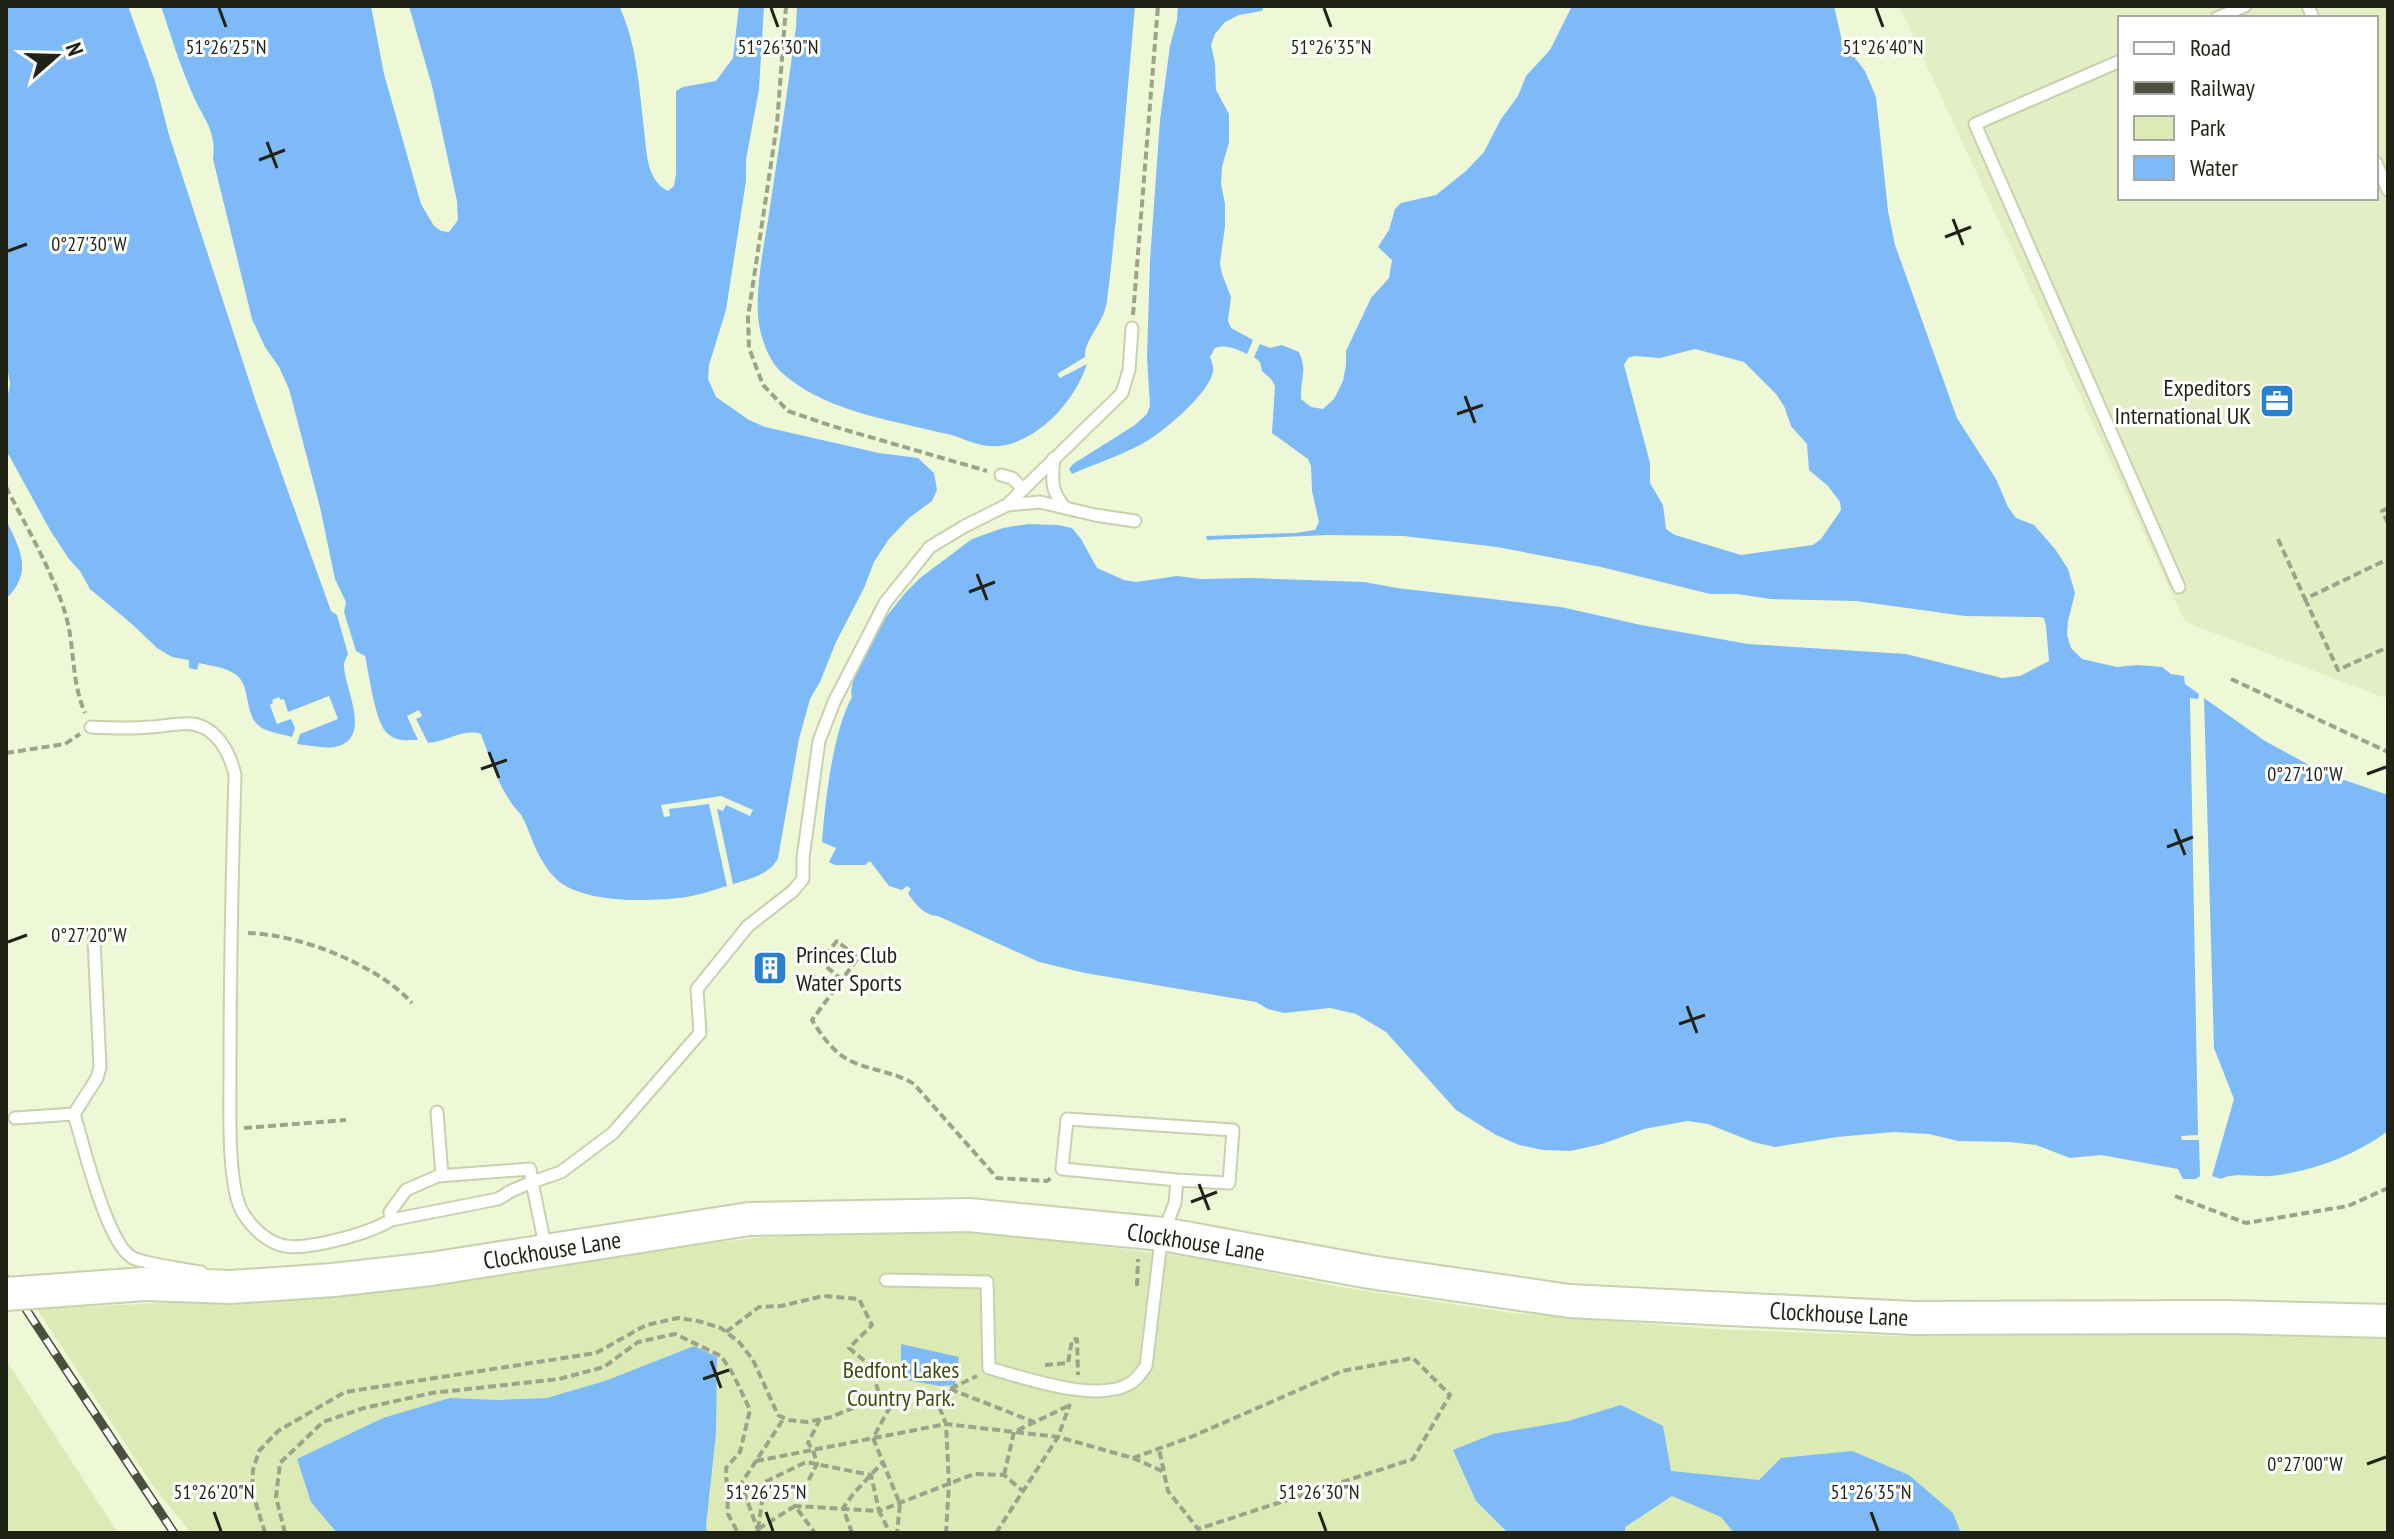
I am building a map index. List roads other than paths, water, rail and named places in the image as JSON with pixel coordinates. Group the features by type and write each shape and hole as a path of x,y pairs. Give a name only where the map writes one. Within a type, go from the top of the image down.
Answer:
{"main road":[{"name":"Clockhouse Lane","path":"6,1294 145,1284 231,1287 333,1280 431,1269 749,1219 969,1215 1569,1301 1913,1318 2229,1317 2388,1321"}],"lane":[{"path":"2222,16 2245,6"},
{"path":"2118,62 1975,124 2179,587"},
{"path":"2378,167 2388,189"},
{"path":"91,727 125,729 192,724 219,738 233,763 229,933 230,1130 238,1203 251,1224 267,1239 286,1246 321,1243 376,1229 391,1220 498,1199 561,1172 613,1133 700,1033 697,989 748,926 793,891 803,879 803,858 819,741 834,702 885,603 930,547 1007,505 1122,393 1129,370 1132,328"},
{"path":"1054,458 1052,480 1055,496 1065,508"},
{"path":"1001,475 1012,478 1023,489"},
{"path":"1007,505 1040,502 1135,521"},
{"path":"74,1114 97,1078 100,1067 94,940"},
{"path":"437,1112 442,1175"},
{"path":"15,1118 74,1114"},
{"path":"74,1114 113,1235 122,1249 133,1258 205,1273 231,1287"},
{"path":"1067,1119 1233,1130 1229,1183 1177,1180 1062,1169 1067,1119"},
{"path":"391,1220 390,1212 406,1190 442,1175 530,1169 546,1251"},
{"path":"886,1280 987,1282 989,1368 1074,1390 1115,1389 1130,1384 1146,1366 1151,1241 1175,1203 1177,1180"}],"water":[{"path":"6,6 128,6 155,81 169,135 256,402 331,611 337,615 348,654 344,665 345,675 355,724 347,742 335,747 297,744 300,734 338,719 329,696 288,712 284,699 279,697 272,700 270,705 277,724 291,719 295,728 292,737 273,732 256,723 241,679 235,674 199,663 197,670 189,668 189,660 172,657 157,648 90,589 50,530 6,450 6,405 10,384 6,361"},
{"path":"161,6 371,6 384,74 421,204 434,226 449,232 458,220 457,201 432,86 409,6 619,6 634,50 649,167 656,180 668,191 674,186 676,174 676,91 716,81 733,58 739,6 764,6 759,89 746,160 746,181 726,310 709,365 708,379 716,397 765,427 879,453 918,458 934,473 937,490 932,501 909,518 889,539 874,562 810,699 799,739 778,858 765,872 733,884 717,809 723,811 726,805 750,816 753,810 721,796 661,805 664,817 670,816 669,809 709,804 727,886 691,896 654,900 618,899 583,893 556,879 545,866 523,817 501,785 481,734 462,734 428,743 416,719 422,716 419,710 407,716 418,740 395,738 383,728 365,656 356,651 344,612 346,602 335,579 289,389 252,319 213,159 211,132 184,73"},
{"path":"797,6 1135,6 1105,309 1085,357 1057,374 1060,378 1087,364 1073,393 1050,420 1021,440 1005,445 983,445 856,412 816,396 775,366 762,337 758,288"},
{"path":"1178,6 1264,6 1262,11 1239,15 1225,22 1211,45 1216,90 1229,114 1229,142 1222,167 1225,226 1220,263 1231,297 1228,321 1231,328 1253,340 1247,354 1227,347 1215,348 1210,357 1213,370 1208,384 1182,414 1160,432 1133,448 1072,474 1069,469 1073,464 1135,425 1147,414 1150,406 1147,357 1150,261 1160,120"},
{"path":"1572,6 1834,6 1842,41 1865,71 1876,97 1888,211 1895,245 1957,418 1996,479 2016,518 2034,525 2068,569 2075,593 2068,621 2067,635 2071,648 2082,659 2117,667 2162,667 2171,674 2184,676 2185,684 2199,694 2198,699 2190,698 2198,1135 2181,1136 2182,1140 2199,1140 2200,1176 2196,1179 2183,1179 2178,1169 2101,1155 2070,1158 2036,1145 1958,1141 1929,1134 1893,1132 1775,1147 1753,1142 1708,1124 1687,1121 1644,1129 1602,1144 1570,1151 1519,1145 1496,1135 1456,1110 1386,1032 1356,1014 1330,1008 1284,1013 1256,1002 1085,973 1039,962 924,911 908,893 911,889 907,886 902,890 889,886 870,861 865,865 835,865 829,862 836,848 822,842 835,747 852,697 853,679 879,626 920,578 972,539 1003,528 1028,524 1072,528 1097,568 1136,582 1177,576 1364,582 1561,607 1748,644 1906,654 2002,678 2020,676 2049,661 2046,626 2044,618 2039,617 1965,616 1856,601 1710,594 1601,567 1497,547 1404,536 1327,535 1207,540 1206,536 1315,530 1319,522 1312,491 1311,466 1308,459 1272,433 1275,386 1254,357 1260,344 1270,348 1282,345 1299,352 1303,370 1301,399 1311,407 1323,409 1334,399 1343,381 1346,351 1371,298 1389,278 1392,260 1378,247 1389,230 1395,209 1401,203 1436,195 1466,171 1484,152 1501,119 1518,96 1526,76 1550,50","holes":["1695,349 1744,362 1776,394 1791,426 1807,444 1809,470 1828,486 1840,502 1841,510 1821,539 1813,545 1741,555 1675,535 1666,529 1663,505 1650,483 1650,463 1624,365 1628,358 1634,356 1660,358"]},
{"path":"6,520 20,551 22,570 15,589 6,599"},
{"path":"2204,698 2265,741 2324,773 2388,795 2388,1131 2347,1155 2287,1174 2221,1179 2212,1176 2234,1099 2214,1048"},
{"path":"901,1344 959,1357 955,1385 940,1386 901,1379"},
{"path":"694,1346 717,1357 716,1433 707,1533 337,1533 311,1502 297,1459 383,1418 450,1398 547,1398 605,1381"},
{"path":"1621,1405 1663,1426 1671,1471 1759,1480 1781,1458 1852,1451 1909,1475 1953,1513 1961,1533 1734,1533 1721,1517 1672,1496 1625,1527 1625,1533 1508,1533 1476,1501 1453,1450 1493,1434 1568,1421"}],"railway":[{"path":"6,1279 174,1533"}],"place":[{"name":"Expeditors International UK","path":"2277,401"},
{"name":"Princes Club Water Sports","path":"770,968"}],"park label":[{"name":"Bedfont Lakes Country Park.","path":"901,1383"}]}
